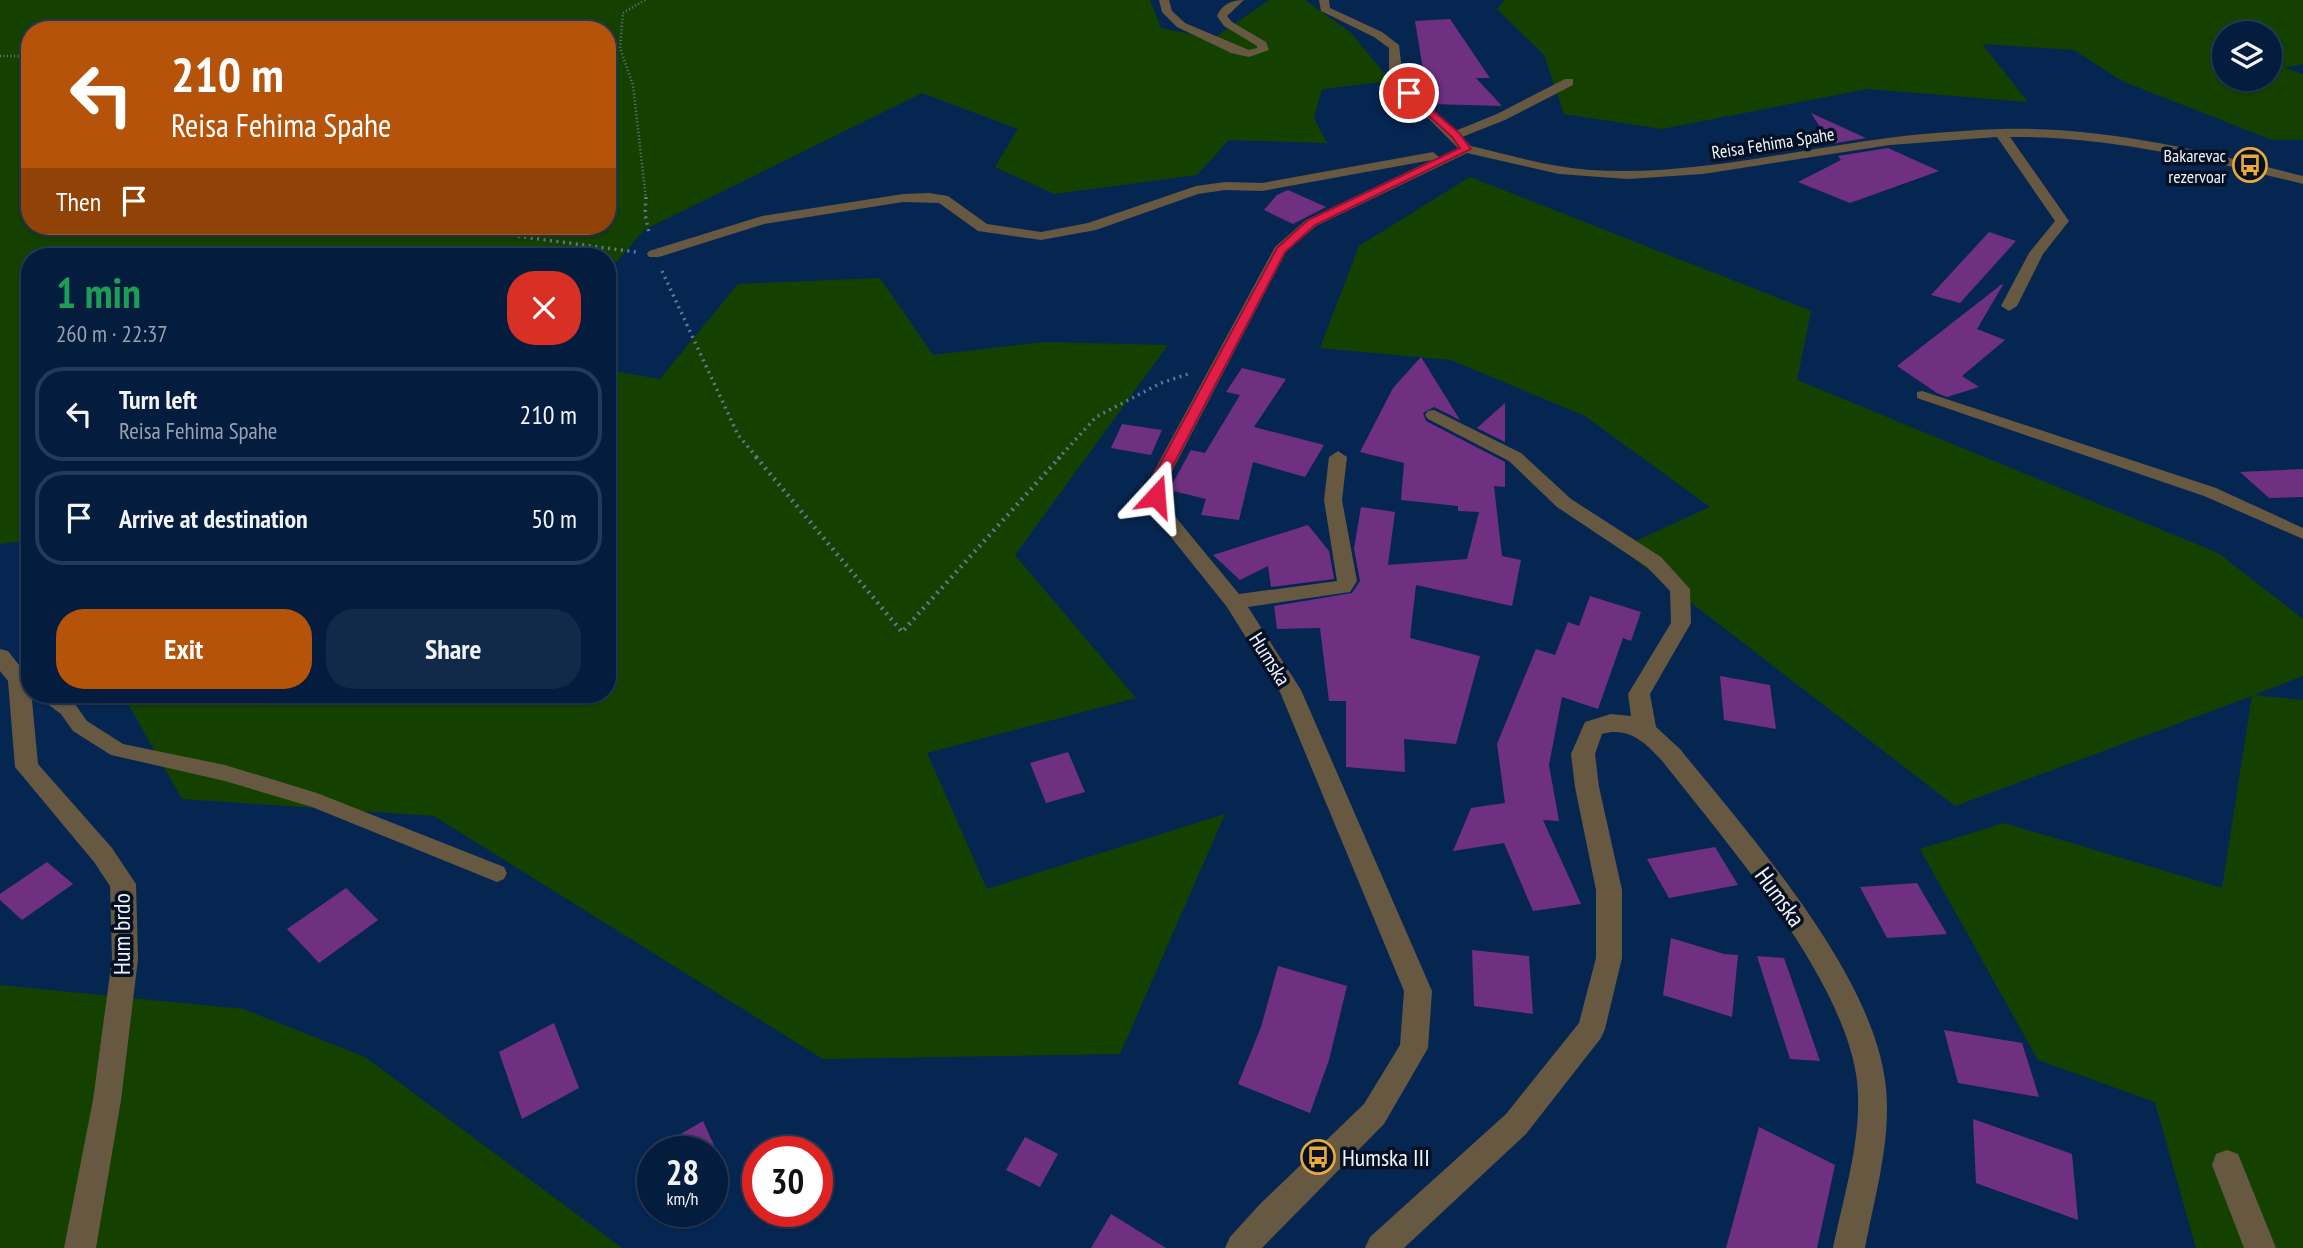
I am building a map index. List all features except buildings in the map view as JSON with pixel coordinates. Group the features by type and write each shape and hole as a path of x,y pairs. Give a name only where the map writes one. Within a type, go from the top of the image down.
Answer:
{"street":[{"path":"1164,0 1167,12 1181,25 1235,51 1249,54 1263,50 1262,44 1228,24 1222,16 1224,10 1239,0"},
{"path":"1324,0 1325,9 1334,16 1383,35 1395,47 1394,67 1397,80 1461,145"},
{"path":"654,254 762,220 903,198 943,199 983,228 1041,236 1091,227 1196,190 1225,186 1262,187 1461,145 1501,117 1569,82"},
{"path":"2001,133 2062,221 2036,253 2009,306"},
{"name":"Reisa Fehima Spahe","path":"1461,145 1590,174 1674,173 1766,163 1891,141 2001,133 2097,135 2147,143 2303,180"},
{"name":"Humska","path":"1241,1248 1374,1114 1414,1048 1418,991 1290,690 1234,602 1164,516 1156,496 1161,475 1280,250 1311,223 1461,145"},
{"path":"1434,415 1515,457 1564,503 1654,562 1680,589 1681,623 1639,694 1645,732"},
{"path":"1234,602 1343,587 1347,581 1333,500 1338,457"},
{"name":"Hum brdo","path":"0,657 21,682"},
{"name":"Hum brdo","path":"30,703 27,767 103,855 123,884 125,959 107,1100 80,1248"},
{"name":"Humska","path":"1381,1248 1516,1124 1591,1029 1609,958 1609,890 1587,787 1583,754 1593,728 1609,722 1629,724 1658,742 1788,903 1821,957 1851,1017 1868,1060 1873,1121 1849,1248"},
{"path":"2227,1165 2260,1248"}],"lane":[{"path":"1922,395 2210,492 2303,534"},
{"path":"59,703 68,709 80,726 118,750 225,774 317,801 498,873"}],"path":[{"path":"645,0 623,13 620,48 633,85 646,190 645,214 654,254 738,435 902,632 1097,417 1161,383 1221,361"},
{"path":"0,56 21,56"},
{"path":"510,235 608,248"},
{"path":"616,249 654,254"}],"green space":[{"path":"0,0 1150,0 1161,28 1213,39 1269,0 1305,0 1350,32 1391,81 1322,89 1314,118 1327,143 1229,140 1197,175 1054,194 995,167 1018,129 922,93 644,230 616,263 616,248 21,248 21,541 0,544"},
{"path":"1505,0 2303,0 2303,64 2284,68 2303,74 2303,140 2272,140 2122,81 2074,50 1982,44 2028,102 1867,89 1662,129 1564,114 1544,55 1497,9"},
{"path":"1470,177 1811,311 1797,380 2218,553 2303,619 2303,676 2254,695 2303,700 2303,1248 2196,1248 2155,1102 2038,1060 1920,849 2004,823 2222,888 2252,696 1955,806 1620,548 1710,507 1585,416 1451,360 1320,348 1359,246"},
{"path":"880,278 933,355 1043,342 1168,345 1015,555 1136,698 927,753 987,889 1225,814 1120,1054 823,1059 434,816 182,799 128,703 616,703 616,372 660,379 738,284"},
{"path":"0,985 243,1009 365,1057 622,1248 0,1248"}],"place":[{"name":"Bakarevac rezervoar","path":"2250,165"},
{"name":"Humska III","path":"1318,1157"}],"route":[{"path":"1156,496 1161,475 1280,250 1311,223 1466,149 1455,135 1409,93"}]}
